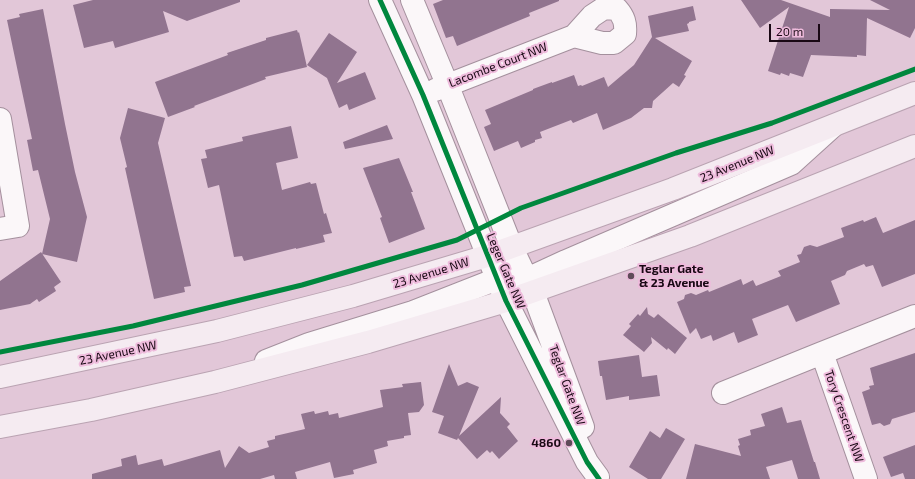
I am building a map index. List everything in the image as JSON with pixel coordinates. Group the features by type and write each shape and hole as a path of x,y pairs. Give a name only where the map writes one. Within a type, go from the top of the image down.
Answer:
{"main road":[{"name":"23 Avenue NW","path":"0,377 217,331 353,296 488,256 673,189 915,93"},
{"path":"0,427 91,410 215,382 368,342 506,301 530,285 690,236 915,146"}],"street":[{"name":"Leger Gate NW","path":"380,0 423,95 506,301 587,462 599,478"},
{"name":"Leger Gate NW","path":"412,0 512,248 530,285"},
{"name":"Lacombe Court NW","path":"423,95 447,84 574,36"},
{"path":"0,119 18,226 0,229"},
{"path":"530,285 791,164 833,126"},
{"path":"215,382 309,344 413,312 497,279 507,265 512,248"},
{"name":"Teglar Gate NW","path":"530,285 596,459 599,478"},
{"name":"Tory Crescent NW","path":"723,393 915,316"},
{"name":"Tory Crescent NW","path":"822,353 866,479"}],"building":[{"path":"93,0 240,0 240,2 187,21 163,11 169,32 115,48 113,41 84,48 73,5"},
{"path":"443,0 559,1 529,13 530,16 457,46 453,36 446,38 433,4"},
{"path":"741,0 781,0 830,17 830,9 890,10 870,0 915,0 915,28 910,38 867,18 866,56 811,55 803,77 790,73 789,76 781,73 780,75 768,71 789,7 760,28"},
{"path":"693,6 696,20 687,24 689,31 655,38 692,61 684,75 686,76 679,87 673,83 653,101 652,108 644,108 631,118 603,130 597,113 573,123 571,120 540,132 542,138 535,140 535,142 521,148 518,141 494,151 484,127 491,124 485,110 533,89 574,75 578,86 582,86 604,77 608,87 634,65 652,37 648,16"},
{"path":"43,9 75,172 87,217 77,262 42,254 50,219 38,170 33,171 27,140 32,139 7,20 20,17 19,14"},
{"path":"297,30 298,33 299,32 307,67 265,77 266,79 168,117 155,82 228,55 227,53 266,40 266,38"},
{"path":"329,33 357,52 337,83 365,72 376,99 349,110 347,104 339,108 327,78 307,65"},
{"path":"128,108 165,118 158,143 191,286 184,287 185,292 154,299 125,168 127,167 120,138"},
{"path":"387,125 393,139 345,149 343,142"},
{"path":"291,126 298,158 276,163 282,190 310,182 311,184 316,183 324,214 326,213 332,233 323,235 325,242 244,261 242,256 234,257 219,185 208,188 201,159 207,158 205,150 243,141 242,137"},
{"path":"399,158 413,192 411,192 425,229 389,243 380,218 382,217 363,168"},
{"path":"876,217 883,233 915,220 915,274 882,287 873,265 866,267 864,264 847,271 845,275 831,281 840,304 796,322 788,305 752,319 758,335 738,343 734,332 713,341 711,335 701,339 696,328 690,334 677,302 684,299 685,295 691,293 696,295 708,290 709,292 741,279 743,285 753,280 756,286 781,276 778,271 800,262 797,255 801,254 804,247 810,245 817,247 844,237 841,228"},
{"path":"41,252 61,282 54,287 56,291 39,302 37,299 30,304 0,310 0,281"},
{"path":"647,307 648,314 654,318 658,314 687,338 675,354 668,348 667,350 651,337 652,343 644,352 623,335 631,326 629,324 638,314 640,316"},
{"path":"915,353 915,412 892,419 890,424 884,426 880,423 872,425 862,392 870,389 869,386 874,385 870,368"},
{"path":"639,355 642,377 657,375 660,396 629,400 629,396 606,400 598,361"},
{"path":"449,364 458,386 467,382 479,387 459,436 501,397 500,413 510,424 507,427 518,441 499,459 492,451 490,453 487,450 477,459 458,438 457,440 438,433 444,416 432,412"},
{"path":"421,382 424,405 419,412 408,413 411,435 404,436 404,438 387,441 388,446 374,450 377,463 353,470 354,474 334,478 330,462 295,472 297,479 275,479 274,475 260,479 92,479 92,474 122,466 121,459 136,455 138,465 162,459 164,466 220,450 225,468 239,446 249,453 269,447 267,441 275,439 275,436 305,429 301,414 314,411 315,414 328,411 329,415 338,413 339,418 383,407 380,390 403,387 402,384"},
{"path":"782,407 787,423 801,420 820,479 798,479 792,460 766,467 770,479 686,479 695,444 741,456 738,446 740,445 738,439 751,435 750,430 765,426 761,414"},
{"path":"666,428 685,439 661,479 648,479 629,467 650,431 660,438"},
{"path":"915,445 915,479 905,479 903,473 891,477 883,457"}],"cycle path":[{"path":"380,0 423,95 506,301 587,462 599,479"},
{"path":"0,352 133,326 302,285 457,240 521,208 676,153 772,123 915,69"}],"place":[{"name":"Teglar Gate & 23 Avenue","path":"631,276"},
{"name":"4860","path":"569,443"}]}
